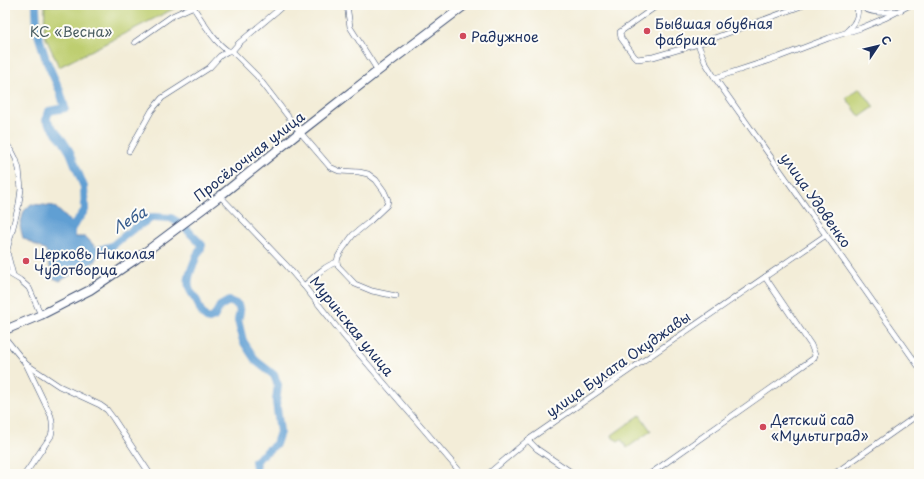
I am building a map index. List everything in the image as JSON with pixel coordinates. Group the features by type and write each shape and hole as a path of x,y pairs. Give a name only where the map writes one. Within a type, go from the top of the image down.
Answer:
{"main road":[{"name":"Просёлочная улица","path":"5,330 41,315 90,290 136,259 220,196 378,71 465,5"}],"street":[{"path":"129,151 152,110 162,98 209,68 220,56 230,51 284,5"},
{"path":"347,5 350,27 378,71"},
{"path":"658,5 620,32 621,38 634,56 639,59 653,57 698,44 804,5"},
{"path":"845,33 856,22 859,5 870,11 876,12 884,13 898,11"},
{"path":"715,78 861,28 910,5"},
{"path":"135,42 172,16 195,6 210,32 223,48 230,51 257,76 300,132 330,167 339,171 368,174 376,180 384,191 388,200 385,208 353,235 342,250 336,262 332,263 321,271 304,286"},
{"name":"улица Удовенко","path":"698,44 705,62 715,78 919,367"},
{"path":"5,143 12,151 16,159 19,169 21,189 7,250 13,275"},
{"name":"Муринская улица","path":"220,196 286,265 343,335 462,474"},
{"name":"улица Булата Окуджавы","path":"488,474 528,440 826,236"},
{"path":"336,262 355,284 372,291 396,296"},
{"path":"5,271 25,283 29,288 41,315"},
{"path":"650,474 814,358 815,355 811,345 765,277"},
{"path":"5,338 26,364 51,416 53,424 51,436 25,474"},
{"path":"26,364 59,386 100,405 106,410 113,418 150,474"},
{"path":"834,474 919,414"},
{"path":"528,440 537,449 574,474"}],"green space":[{"name":"КС «Весна»","path":"45,5 181,5 59,67 44,34"},
{"path":"860,88 874,107 860,117 846,98"},
{"path":"640,415 651,431 627,448 621,439 618,441 613,438 612,435"}],"water":[{"path":"31,204 54,206 75,226 74,237 86,237 98,250 96,261 60,281 53,278 46,251 23,238 20,226 24,211"}],"waterway":[{"name":"Леба","path":"36,5 37,31 46,60 60,91 65,108 49,111 46,120 70,152 84,187 85,210 71,229 71,234"},
{"name":"Леба","path":"87,251 95,251 112,246 133,229 153,217 171,218 184,226 202,245 191,269 188,282 190,290 197,301 201,312 206,318 209,319 214,317 220,306 229,301 238,305 240,312 238,320 243,341 256,361 274,375 278,385 276,401 280,432 276,444 255,461 257,474"}],"place":[{"name":"Бывшая обувная фабрика","path":"647,31"},
{"name":"Радужное","path":"463,36"},
{"name":"Церковь Николая Чудотворца","path":"26,261"},
{"name":"Детский сад «Мультиград»","path":"763,427"}]}
